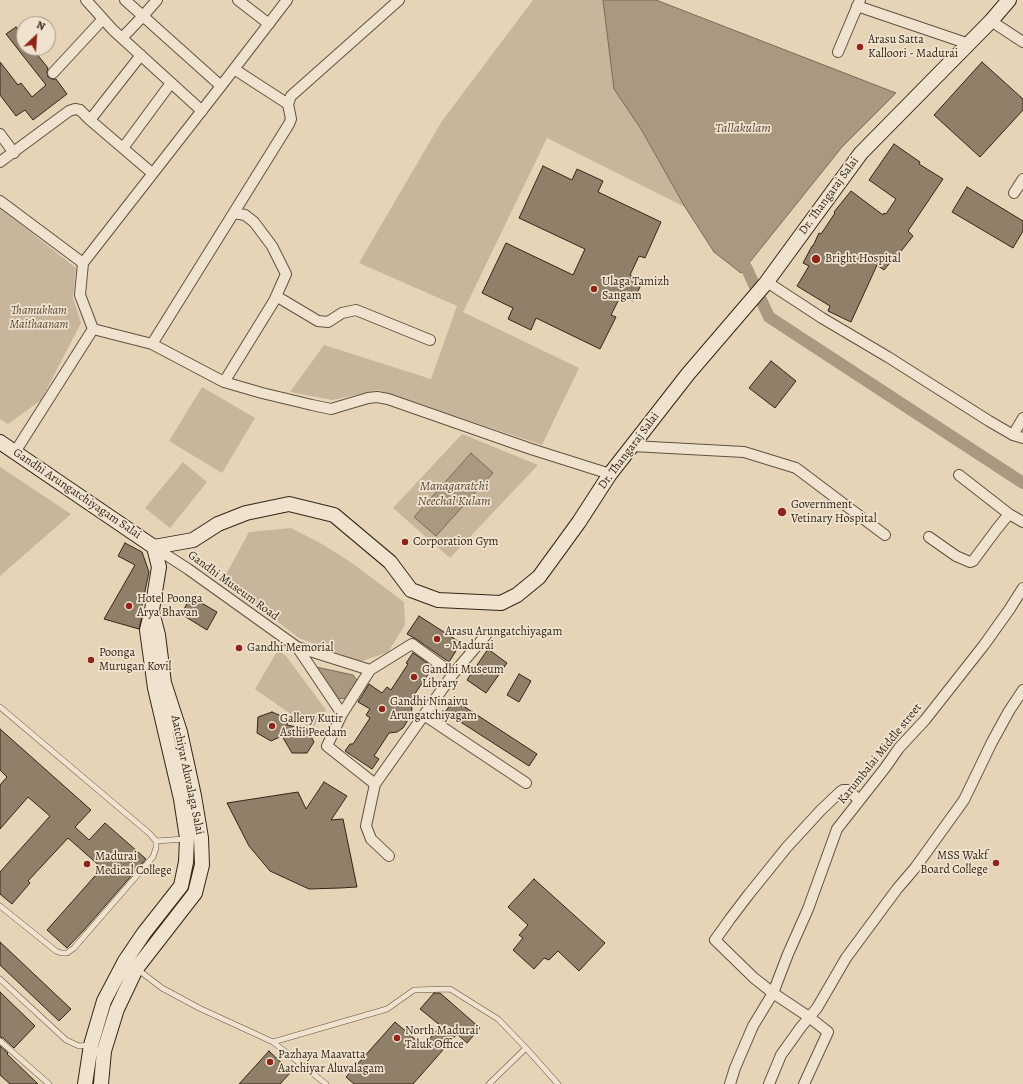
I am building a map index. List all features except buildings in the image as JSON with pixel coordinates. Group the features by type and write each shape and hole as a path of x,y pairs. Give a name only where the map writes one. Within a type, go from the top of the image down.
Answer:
{"street":[{"path":"86,0 113,30 202,111"},
{"path":"125,0 221,86"},
{"path":"122,38 144,16 157,0"},
{"path":"238,0 269,24"},
{"path":"93,328 80,295 82,263 287,0"},
{"path":"152,344 289,124 291,120 288,104 291,96 399,0"},
{"name":"Dr. Thangaraj Salai","path":"154,547 193,540 218,524 246,513 289,504 334,515 390,562 411,590 438,600 501,603 517,594 539,577 579,522 610,474 688,374 756,296 861,153 969,44 1009,0"},
{"path":"838,52 859,3 969,44"},
{"path":"54,73 104,19"},
{"path":"991,21 1023,42"},
{"path":"90,120 141,55"},
{"path":"234,69 288,104"},
{"path":"123,148 172,83"},
{"path":"0,162 69,111 75,109 80,110 152,173"},
{"path":"0,134 14,153"},
{"path":"1014,193 1023,179"},
{"path":"0,201 82,263"},
{"path":"224,382 276,296 286,274 272,246 254,222 245,215 234,213"},
{"path":"766,282 989,421 1013,435 1023,438"},
{"path":"276,296 318,320 328,322 342,313 356,310 430,340"},
{"path":"93,328 152,344 224,382 262,393 331,409 368,398 377,397 388,399 531,449 610,474"},
{"path":"15,452 93,328"},
{"path":"1013,435 1023,418"},
{"name":"Gandhi Arungatchiyagam Salai","path":"0,442 154,547"},
{"path":"632,446 744,452 796,468 885,535"},
{"path":"959,476 1009,514 1023,522"},
{"path":"929,536 956,556 970,562 973,561 1009,514"},
{"name":"Aatchiyar Aluvalaga Salai","path":"85,1084 91,1046 104,1000 130,965 195,893 202,865 194,838 194,796 180,732 164,683 158,635 152,610 159,567 154,547"},
{"name":"Gandhi Museum Road","path":"154,547 188,569 296,647 370,670"},
{"name":"Karumbalai Middle street","path":"730,1084 735,1068 753,1026 773,993 808,909 838,829 899,748 925,720 984,645 1023,588"},
{"path":"389,856 371,839 366,826 375,784 453,674 486,635"},
{"path":"375,784 327,746 342,714 370,670 412,644 453,674"},
{"name":"Gandhi Museum Road","path":"296,647 342,714"},
{"path":"769,1084 781,1055 817,1008 846,958 915,868 964,800 1008,711 1023,690"},
{"path":"424,715 526,783"},
{"path":"804,1084 828,1032 754,978 715,940 749,894 787,847 835,796 843,790 848,790 859,800"},
{"name":"Aatchiyar Aluvalaga Salai","path":"101,1084 104,1051 130,965"}],"lane":[{"path":"0,707 149,833 156,841 156,848 153,857 74,948 67,953 56,951 0,906"},
{"path":"156,841 194,838"},
{"path":"130,965 162,988 198,1008 273,1042 326,1084"},
{"path":"0,979 66,1040 79,1046 91,1046"},
{"path":"273,1042 387,1009 414,990 450,988 498,1019 558,1084"},
{"path":"0,1041 49,1084"},
{"path":"489,1084 526,1048"}],"green space":[{"path":"533,0 603,0 614,89 641,129 685,207 547,138 463,312 579,368 542,445 378,390 333,400 290,392 324,345 431,379 457,306 359,263 442,121"},
{"name":"Thamukkam Maithaanam","path":"0,208 76,268 73,298 81,323 41,400 8,424 0,419"},
{"path":"202,387 255,418 222,473 169,441"},
{"path":"462,434 538,465 450,558 393,508"},
{"path":"183,462 207,482 170,528 145,508"},
{"path":"0,467 71,514 0,576"},
{"path":"291,528 322,544 352,563 404,602 405,625 388,652 360,662 299,638 223,580 249,532"},
{"path":"278,650 286,656 326,710 312,729 255,689"}],"water":[{"name":"Tallakulam","path":"603,0 656,0 896,93 842,147 741,273 714,252 685,207 641,129 614,89"},
{"name":"Managaratchi Neechal Kulam","path":"471,453 493,473 436,536 414,517"},
{"path":"316,667 353,675 357,680 346,698 339,699"}],"waterway":[{"path":"737,255 746,267 769,317 1023,483"}],"place":[{"name":"Arasu Satta Kalloori - Madurai","path":"860,47"},
{"name":"Bright Hospital","path":"816,259"},
{"name":"Ulaga Tamizh Sangam","path":"594,289"},
{"name":"Government Vetinary Hospital","path":"782,512"},
{"name":"Corporation Gym","path":"405,542"},
{"name":"Hotel Poonga Arya Bhavan","path":"129,606"},
{"name":"Arasu Arungatchiyagam - Madurai","path":"437,639"},
{"name":"Gandhi Memorial","path":"239,648"},
{"name":"Poonga Murugan Kovil","path":"91,660"},
{"name":"Gandhi Museum Library","path":"414,677"},
{"name":"Gandhi Ninaivu Arungatchiyagam","path":"382,709"},
{"name":"Gallery Kutir Asthi Peedam","path":"272,726"},
{"name":"MSS Wakf Board College","path":"996,863"},
{"name":"Madurai Medical College","path":"87,864"},
{"name":"North Madurai Taluk Office","path":"397,1038"},
{"name":"Pazhaya Maavatta Aatchiyar Aluvalagam","path":"270,1062"}]}
